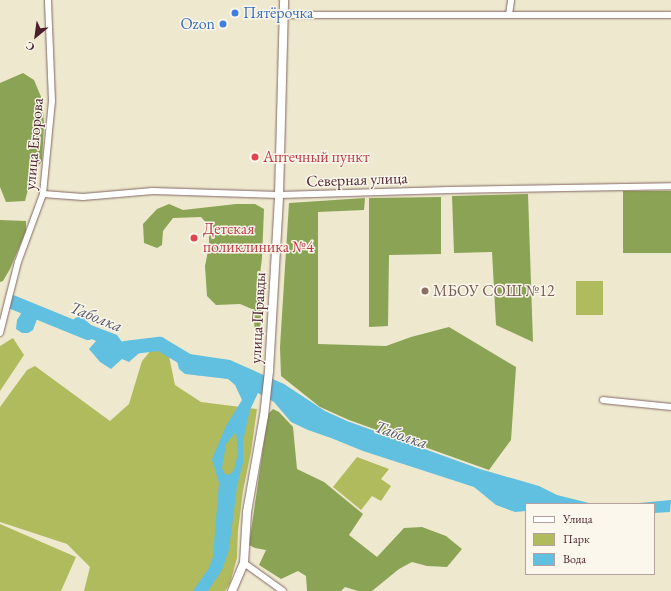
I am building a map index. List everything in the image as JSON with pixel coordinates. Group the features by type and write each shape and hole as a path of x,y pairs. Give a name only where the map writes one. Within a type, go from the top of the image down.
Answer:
{"street":[{"name":"улица Егорова","path":"0,333 18,262 43,194 52,101 48,0"},
{"name":"улица Правды","path":"232,591 244,563 247,512 261,438 269,371 279,195 284,0"},
{"path":"509,15 511,0"},
{"path":"284,15 671,15"},
{"name":"Северная улица","path":"43,194 83,197 153,191 279,195 671,186"},
{"path":"603,400 671,407"},
{"path":"244,563 283,591"}],"green space":[{"path":"23,73 34,80 42,99 44,124 42,161 32,174 25,201 6,202 0,187 0,83"},
{"path":"623,191 671,191 671,253 623,253"},
{"path":"528,194 533,342 496,325 492,252 454,253 452,196"},
{"path":"441,197 441,254 389,255 388,326 369,327 369,198"},
{"path":"365,198 364,210 318,212 318,344 386,346 411,337 449,327 516,367 511,440 489,470 349,420 320,407 281,376 280,347 289,203"},
{"path":"169,204 183,210 236,204 255,204 264,209 262,258 259,282 261,314 260,335 256,336 252,309 240,304 216,305 207,296 205,266 209,246 209,226 201,217 173,218 163,231 162,245 157,248 144,243 143,224 157,209"},
{"path":"0,220 26,221 26,231 10,269 3,281 0,282"},
{"path":"576,281 603,281 603,315 576,315"},
{"path":"13,338 24,355 0,391 0,346"},
{"path":"153,348 169,356 175,385 201,402 257,409 251,452 243,491 238,531 237,558 230,583 225,591 84,591 90,567 67,544 0,522 0,407 27,370 35,366 110,421 129,404 142,361"},
{"path":"273,409 279,412 293,427 297,469 324,482 363,514 349,535 377,557 404,528 422,527 446,536 462,549 447,567 427,566 412,562 399,569 372,591 358,591 345,587 341,591 307,591 306,576 298,571 281,579 259,565 266,550 249,545 268,414"},
{"path":"357,457 389,469 381,479 391,486 381,501 372,496 361,510 333,487"},
{"path":"0,524 76,557 61,591 0,591"}],"water":[{"path":"30,305 36,308 37,319 33,330 28,333 22,333 16,329 17,320 24,309"},
{"path":"80,315 91,325 117,335 125,346 142,344 145,348 129,362 122,359 111,369 100,362 89,349 96,341 76,332 70,326 74,319"},
{"path":"183,353 230,360 284,384 325,411 347,421 480,469 539,486 557,495 589,503 525,503 525,511 515,512 496,505 474,487 363,451 308,430 291,422 274,402 258,393 250,410 243,441 243,463 237,486 229,550 222,570 208,591 193,591 209,568 213,557 219,483 212,459 226,426 242,400 235,385 228,379 185,374 179,369 177,361","holes":["236,432 238,453 234,470 229,475 224,473 222,468 226,444"]},
{"path":"671,500 670,512 655,513 655,503 639,503"}],"waterway":[{"name":"Таболка","path":"12,302 88,333"},
{"name":"Таболка","path":"125,348 160,344 193,364 197,364"}],"place":[{"name":"Пятёрочка","path":"235,13"},
{"name":"Ozon","path":"223,24"},
{"name":"Аптечный пункт","path":"255,157"},
{"name":"Детская поликлиника №4","path":"194,238"},
{"name":"МБОУ СОШ №12","path":"425,291"}]}
